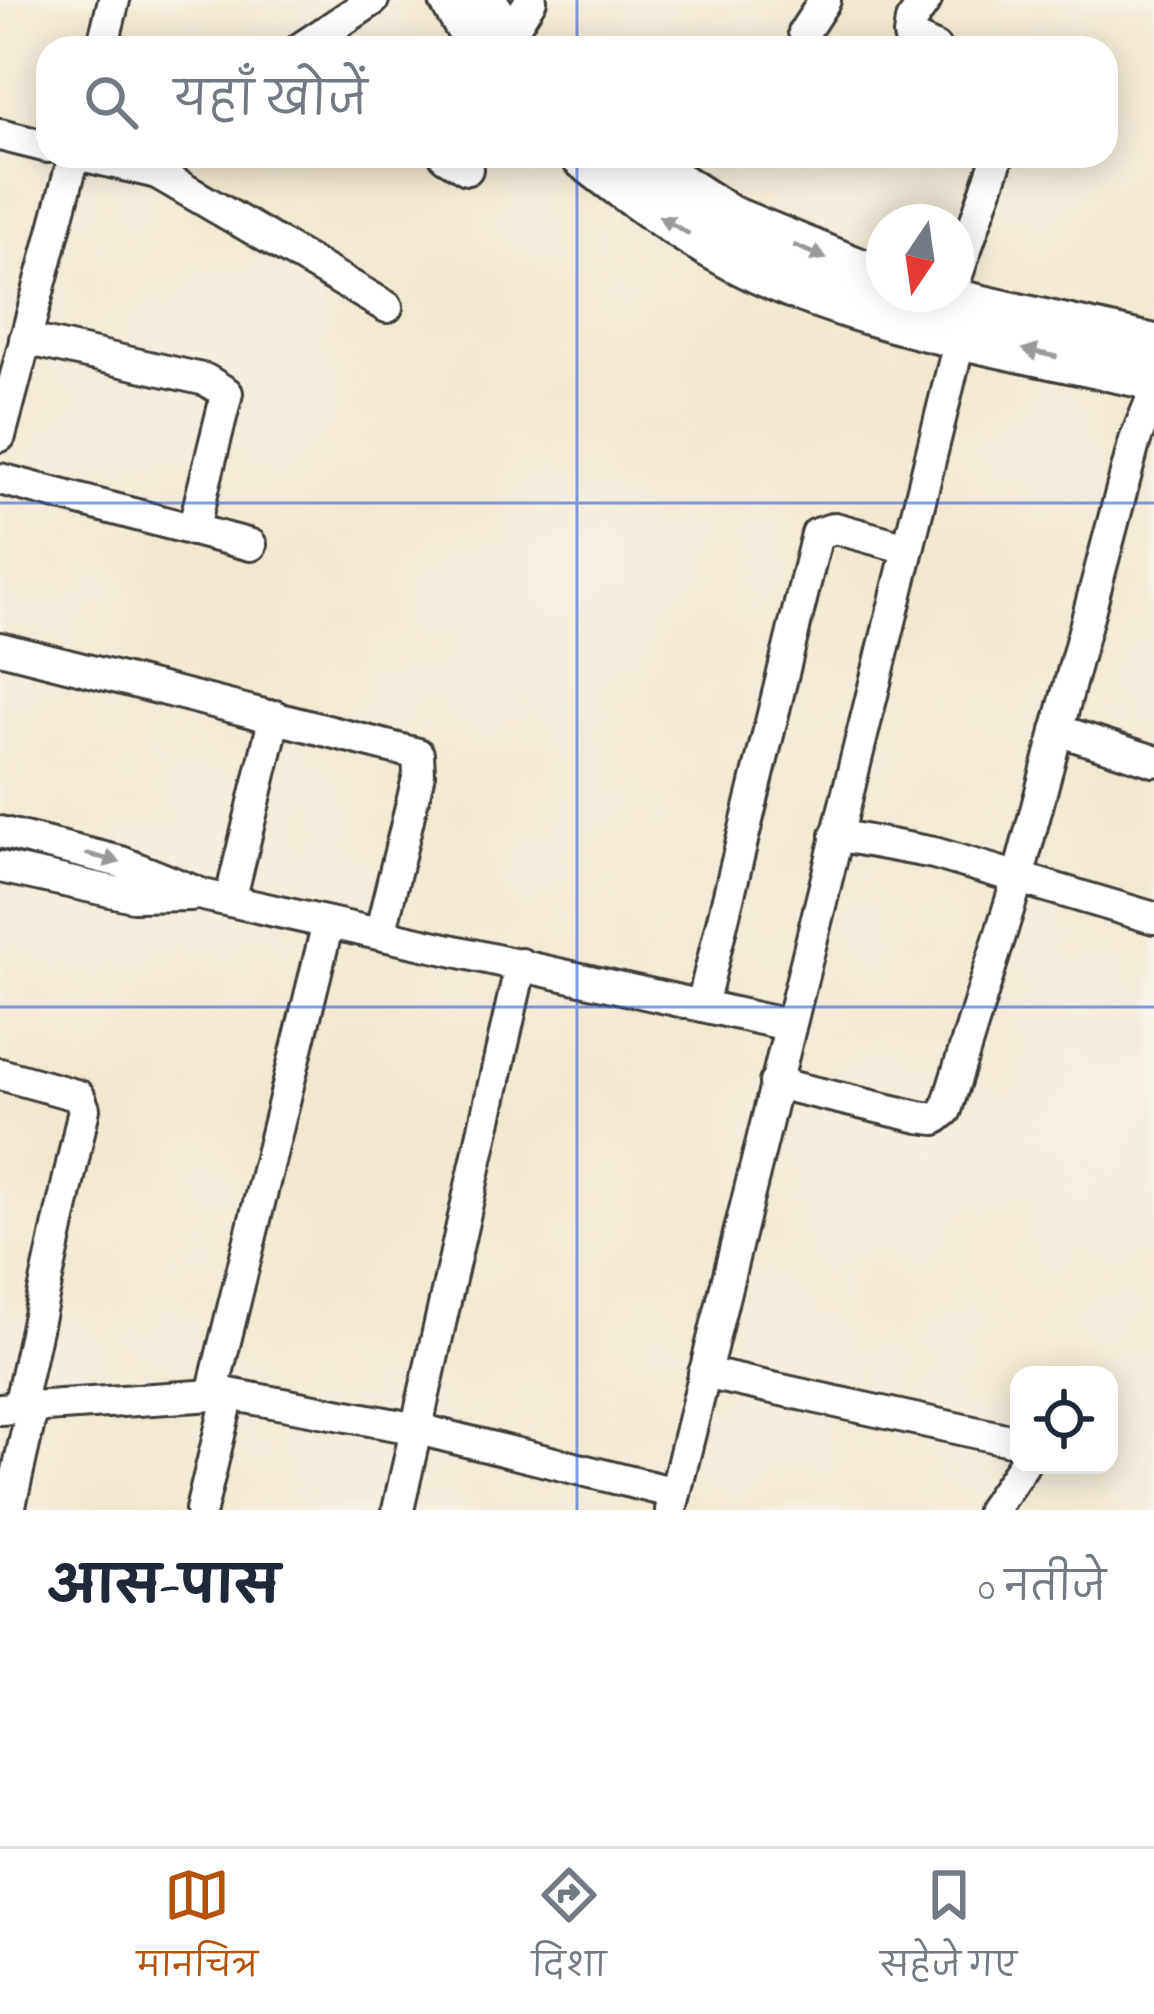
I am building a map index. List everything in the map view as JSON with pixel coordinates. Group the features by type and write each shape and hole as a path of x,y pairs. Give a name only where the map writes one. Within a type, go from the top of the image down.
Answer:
{"street":[{"path":"105,36 114,0"},
{"path":"319,36 373,0"},
{"path":"451,0 490,36"},
{"path":"484,0 497,36"},
{"path":"508,36 531,0"},
{"path":"804,32 825,0"},
{"path":"909,36 911,21 926,0"},
{"path":"0,135 36,144"},
{"path":"0,436 71,168"},
{"path":"171,168 387,307"},
{"path":"597,168 656,215 790,286 866,311"},
{"path":"653,168 729,217 866,273"},
{"path":"974,231 994,168"},
{"path":"974,307 1154,346"},
{"path":"974,311 1154,379"},
{"path":"868,312 892,320 918,312"},
{"path":"18,1407 220,1394 418,1429 673,1502 907,548 949,312"},
{"path":"25,339 206,380 227,393 193,530"},
{"path":"775,1083 919,1117 935,1119 946,1110 1018,878 1135,440 1154,394"},
{"path":"0,479 251,545"},
{"path":"702,1005 817,534 835,528 907,548"},
{"path":"0,648 418,754 419,774 380,934"},
{"path":"217,898 275,716"},
{"path":"1058,730 1154,761"},
{"path":"0,832 121,862 217,898 788,1025"},
{"path":"836,835 934,854 1154,918"},
{"path":"0,867 133,896 217,898"},
{"path":"201,1510 220,1394 328,923"},
{"path":"398,1510 520,964"},
{"path":"0,1074 64,1089 79,1096 84,1109 18,1407 8,1510"},
{"path":"704,1373 1010,1440"},
{"path":"992,1510 1017,1474"}]}
